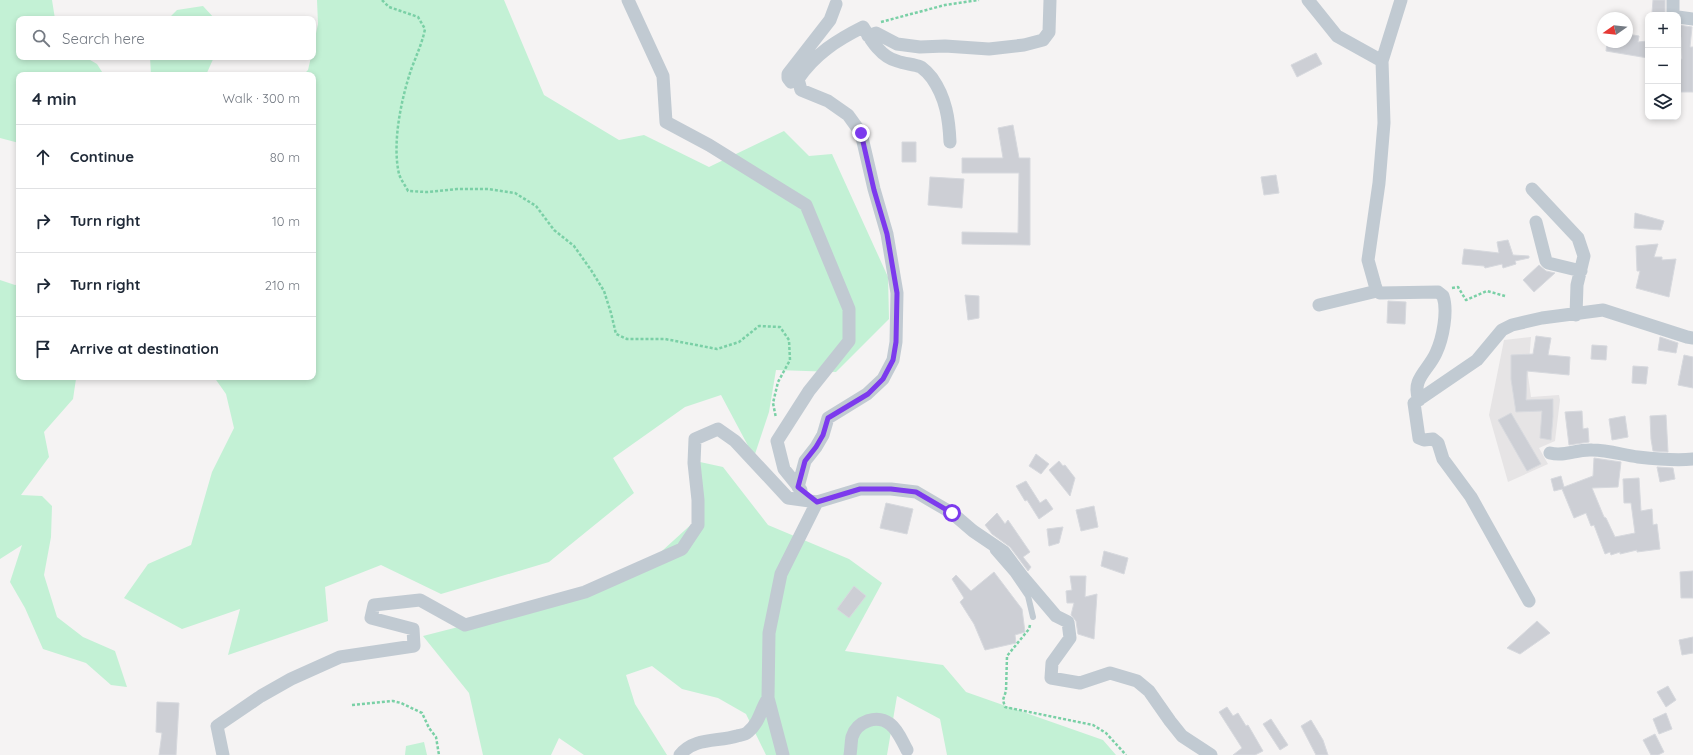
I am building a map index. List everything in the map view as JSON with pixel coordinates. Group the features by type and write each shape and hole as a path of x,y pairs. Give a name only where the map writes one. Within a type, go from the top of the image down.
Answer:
{"street":[{"path":"628,0 663,76 666,122 709,145 806,205 850,309 849,341 809,391 777,441 784,469 798,487 817,502"},
{"path":"836,4 826,26 788,74 788,78 791,82 798,79 814,58 826,48 866,31 876,33 897,44 920,47 945,46 989,49 1024,45 1042,40 1050,32 1050,0"},
{"path":"1308,0 1337,36 1382,61"},
{"path":"1377,291 1368,260 1379,183 1384,124 1382,61 1401,0"},
{"path":"1673,0 1673,12"},
{"path":"1681,17 1693,19"},
{"path":"866,31 882,53 895,61 921,68 927,72 938,87 944,101 949,120 950,142"},
{"path":"798,79 802,90 828,101 848,115 861,133 874,190 887,234 897,293 896,342 893,360 883,379 868,394 828,418 823,435 805,461 798,487"},
{"path":"1532,189 1578,238 1584,256 1577,285 1576,315"},
{"path":"1536,222 1546,261 1548,263 1581,271"},
{"path":"1319,305 1377,291 1380,293 1438,292 1443,296 1446,306 1444,319 1436,353 1426,370 1419,377 1416,392 1419,400"},
{"path":"1529,601 1471,497 1443,459 1438,442 1433,439 1424,440 1419,438 1414,403 1477,360 1502,330 1512,325 1542,318 1576,315 1603,310 1693,338"},
{"path":"223,755 217,726 261,696 291,679 340,657 414,646 413,629 371,618 374,605 420,600 465,625 585,592 682,549 698,525 698,500 694,463 695,440 718,429 735,441 788,498 817,502 860,489 891,489 916,492 952,513 1004,552 1056,616 1068,622 1070,638 1052,663 1052,678 1080,683 1110,673 1136,682 1149,691 1170,722 1182,736 1211,755"},
{"path":"1550,453 1560,456 1574,451 1591,450 1638,457 1693,460"},
{"path":"783,755 768,698 769,633 780,574 817,502"},
{"path":"680,755 692,744 726,740 747,733 759,720 763,705 768,698"},
{"path":"850,755 852,737 855,730 860,724 867,720 875,719 890,724 896,729 909,752"}],"lane":[{"path":"991,542 993,551 1013,574 1028,596 1033,617"}],"path":[{"path":"382,0 389,7 418,17 425,29 421,47 411,70 401,108 396,151 399,176 408,190 427,192 457,189 502,191 515,193 536,206 554,230 574,246 591,270 604,291 616,334 627,339 665,339 717,348 739,342 758,326 780,327 789,340 790,360 778,382 773,403 781,435"},
{"path":"866,31 944,5 979,0"},
{"path":"1438,292 1458,287 1466,300 1487,291 1505,296"},
{"path":"1033,617 1029,629 1008,656 1006,690 1003,700 1005,707 1093,725 1106,733 1126,755"},
{"path":"352,704 393,701 401,703 422,713 429,728 436,737 439,755"}],"shaded area":[{"path":"1531,337 1528,375 1531,397 1559,395 1560,400 1555,441 1539,448 1548,464 1508,482 1489,415 1504,340"}],"green space":[{"path":"0,0 52,0 55,16 16,16 16,60 90,60 97,64 102,72 16,72 16,142 0,138"},
{"path":"317,0 504,0 544,95 619,140 644,135 709,167 784,131 809,156 832,154 888,277 889,319 836,372 776,370 769,412 754,457 721,395 685,407 613,458 634,493 549,562 441,594 381,565 325,587 328,621 228,655 240,609 182,629 124,598 148,564 191,545 212,472 234,428 226,394 216,380 316,380 316,72 306,72 308,70 310,60 316,60 316,33 318,24"},
{"path":"203,6 212,16 171,16 177,10"},
{"path":"150,60 213,60 207,72 151,72"},
{"path":"0,280 16,285 16,380 76,380 73,399 44,432 49,457 21,495 42,496 52,506 51,537 44,575 57,617 83,637 115,651 127,687 111,685 86,663 43,649 25,608 10,582 22,545 0,559"},
{"path":"700,462 723,467 768,525 849,559 882,583 845,651 943,665 966,692 1103,740 1116,755 947,755 940,719 897,696 887,755 766,755 746,714 718,698 682,689 652,666 626,675 635,704 667,755 584,755 559,738 551,755 483,755 469,693 423,636 567,599 652,560 695,521"},
{"path":"424,742 427,755 405,755 406,746"}],"building":[{"path":"1653,0 1665,0 1665,12 1652,12"},
{"path":"1681,25 1692,27 1690,47 1693,47 1693,92 1681,92"},
{"path":"1633,35 1639,36 1638,42 1645,41 1645,58 1606,51 1606,48 1633,48"},
{"path":"1316,53 1322,64 1297,77 1291,65"},
{"path":"1013,125 1019,158 1030,158 1030,245 962,244 962,232 1018,233 1019,173 962,173 962,158 1003,158 998,128"},
{"path":"902,142 916,142 916,162 902,162"},
{"path":"1276,175 1279,193 1264,195 1261,177"},
{"path":"930,177 964,179 962,208 928,205"},
{"path":"1635,213 1664,221 1661,230 1634,228"},
{"path":"1508,240 1513,255 1529,256 1529,258 1515,261 1516,264 1503,268 1502,264 1485,268 1484,266 1462,264 1464,249 1499,253 1497,242"},
{"path":"1658,244 1654,257 1662,257 1662,260 1676,259 1669,297 1636,288 1640,271 1637,271 1636,246"},
{"path":"1539,265 1546,271 1555,273 1534,292 1523,280"},
{"path":"965,295 979,296 979,318 968,320"},
{"path":"1388,301 1406,302 1405,324 1387,323"},
{"path":"1536,336 1551,338 1548,355 1570,357 1569,375 1527,371 1526,400 1553,399 1551,440 1540,438 1542,411 1516,412 1511,379 1511,355 1533,354"},
{"path":"1660,337 1678,343 1676,353 1658,350"},
{"path":"1592,345 1607,346 1606,360 1591,359"},
{"path":"1684,355 1693,357 1693,388 1678,385"},
{"path":"1633,366 1648,367 1646,384 1632,383"},
{"path":"1582,411 1583,429 1588,428 1589,442 1569,445 1565,412"},
{"path":"1511,413 1541,464 1527,471 1498,420"},
{"path":"1666,415 1668,452 1653,451 1650,416"},
{"path":"1625,416 1628,437 1612,440 1609,419"},
{"path":"1036,454 1049,464 1041,474 1029,466"},
{"path":"1594,458 1621,462 1618,487 1592,488 1604,517 1606,518 1615,537 1635,533 1631,503 1624,503 1623,479 1639,478 1641,511 1652,509 1653,525 1657,524 1660,549 1637,552 1637,550 1620,554 1620,552 1611,555 1610,552 1605,554 1594,525 1591,526 1586,513 1574,518 1562,489 1554,491 1551,479 1561,476 1564,487 1593,476"},
{"path":"1059,461 1063,466 1065,465 1075,478 1070,496 1049,470"},
{"path":"1657,467 1673,468 1675,479 1660,482"},
{"path":"1026,481 1040,503 1046,499 1053,509 1039,519 1016,486"},
{"path":"886,503 913,509 907,534 880,528"},
{"path":"1094,506 1098,527 1081,531 1076,510"},
{"path":"997,513 1005,524 1008,520 1030,552 1023,557 1031,567 1028,571 1010,547 992,534 985,525"},
{"path":"1063,527 1059,543 1049,546 1047,529"},
{"path":"1104,551 1128,558 1124,574 1101,566"},
{"path":"1693,571 1693,598 1681,598 1680,572"},
{"path":"994,572 1022,609 1025,632 1015,635 1016,643 985,650 974,624 960,602 964,598 952,579 956,575 971,591"},
{"path":"1070,576 1086,576 1085,597 1097,594 1094,639 1078,634 1076,621 1071,615 1074,603 1067,603 1066,591 1072,590"},
{"path":"854,586 866,596 849,618 837,609"},
{"path":"1537,621 1550,633 1520,654 1507,648"},
{"path":"1693,637 1693,653 1682,655 1679,640"},
{"path":"1668,686 1676,700 1666,707 1657,692"},
{"path":"157,702 179,703 176,755 159,755 162,733 156,732"},
{"path":"1227,707 1233,716 1238,713 1246,726 1248,725 1263,751 1255,755 1233,755 1242,748 1219,712"},
{"path":"1666,713 1672,729 1659,734 1653,719"},
{"path":"1271,719 1288,745 1280,750 1263,724"},
{"path":"1311,720 1323,740 1328,755 1316,755 1301,726"},
{"path":"1655,734 1664,752 1658,755 1651,755 1643,740"}],"route":[{"path":"861,133 869,172 887,234 897,293 896,342 893,360 883,379 868,394 855,400 828,418 823,435 805,461 800,474 798,487 817,502 860,489 891,489 916,492 952,513"}]}
